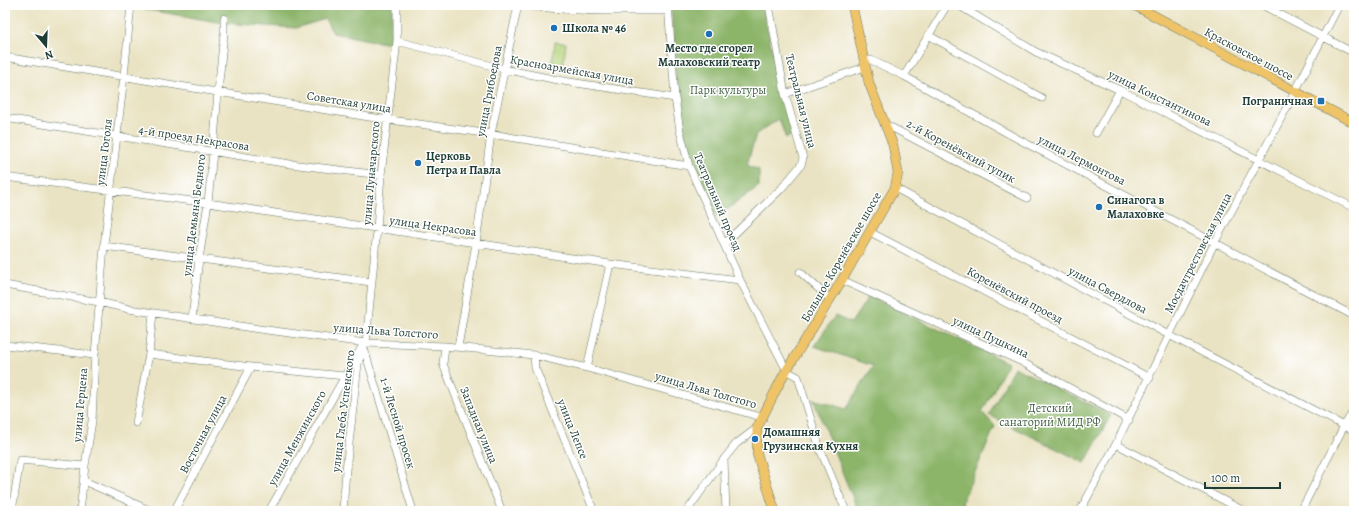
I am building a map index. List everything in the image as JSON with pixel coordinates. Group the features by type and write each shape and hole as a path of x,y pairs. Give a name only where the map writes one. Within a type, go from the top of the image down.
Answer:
{"main road":[{"name":"Большое Коренёвское шоссе","path":"776,511 758,454 757,428 761,417 783,376 842,280 895,188 898,173 893,145 869,83 852,5"},
{"name":"Красковское шоссе","path":"1134,5 1354,123"}],"street":[{"name":"улица Гоголя","path":"99,302 131,5"},
{"name":"улица Луначарского","path":"365,344 381,174 397,41 397,5"},
{"name":"улица Грибоедова","path":"458,347 476,243 491,134 518,5"},
{"path":"524,5 542,8 603,11 668,8"},
{"name":"Театральная улица","path":"724,244 781,189 801,164 803,158 785,94 769,5"},
{"path":"904,76 947,5"},
{"name":"улица Константинова","path":"958,5 1036,52 1120,90 1354,208"},
{"path":"1262,5 1354,53"},
{"name":"Мосдачтрестовская улица","path":"1080,511 1150,378 1169,335 1215,242 1295,92 1339,5"},
{"name":"Театральный проезд","path":"668,8 674,98 680,131 689,166 740,280 787,370 798,377 820,449 846,511"},
{"name":"улица Демьяна Бедного","path":"192,319 199,259 208,203 224,32 224,18"},
{"path":"928,35 1042,98"},
{"name":"Красноармейская улица","path":"397,41 504,69 563,81 674,98"},
{"name":"Советская улица","path":"5,57 689,166"},
{"name":"улица Лермонтова","path":"864,64 871,60 904,76 1018,139 1354,316"},
{"path":"785,94 864,64"},
{"path":"1096,133 1120,90"},
{"name":"4-й проезд Некрасова","path":"5,118 290,164 381,174"},
{"name":"2-й Коренёвский тупик","path":"885,124 1027,198"},
{"name":"улица Некрасова","path":"5,176 208,203 610,264 740,280"},
{"name":"улица Свердлова","path":"895,188 1169,335 1354,431"},
{"name":"Коренёвский проезд","path":"870,232 1150,378"},
{"path":"104,246 371,282"},
{"path":"587,368 610,264"},
{"path":"800,272 830,299"},
{"name":"улица Пушкина","path":"842,280 1024,364 1128,420"},
{"name":"улица Льва Толстого","path":"5,285 153,313 365,344 445,346 534,355 587,368 761,417"},
{"name":"улица Герцена","path":"80,511 84,481 84,466 92,421 99,302"},
{"path":"136,424 149,354 153,313"},
{"name":"улица Глеба Успенского","path":"345,376 365,344"},
{"name":"улица Глеба Успенского","path":"343,511 358,364 365,344"},
{"name":"1-й Лесной просек","path":"365,344 413,511"},
{"path":"5,345 95,355"},
{"name":"Западная улица","path":"445,346 443,364 502,511"},
{"path":"149,354 251,367 345,376"},
{"name":"улица Лепсе","path":"534,355 535,368 594,511"},
{"name":"Восточная улица","path":"174,511 251,367"},
{"name":"улица Менжинского","path":"269,511 345,376"},
{"path":"1301,511 1344,426 1354,410"},
{"path":"687,511 736,444 757,428"},
{"path":"1116,444 1244,511"},
{"path":"724,459 726,511"},
{"path":"12,511 20,460 84,466"},
{"path":"84,481 151,511"}],"green space":[{"path":"132,5 393,5 390,44 333,33 325,19 296,28 223,23 132,7"},
{"name":"Парк культуры","path":"671,5 762,5 780,87 794,133 786,139 779,119 756,134 747,165 759,170 759,186 717,217 695,174 683,140 677,95"},
{"path":"555,42 566,43 563,68 552,66"},
{"path":"869,296 1008,363 982,412 995,426 962,502 965,511 858,511 813,399 846,409 873,366 814,346 835,316 851,323"},
{"name":"Детский санаторий МИД РФ","path":"1014,367 1111,415 1085,463 989,415"}],"place":[{"name":"Школа № 46","path":"554,28"},
{"name":"Место где сгорел Малаховский театр","path":"709,34"},
{"name":"Пограничная","path":"1321,101"},
{"name":"Церковь Петра и Павла","path":"418,163"},
{"name":"Синагога в Малаховке","path":"1099,207"},
{"name":"Домашняя Грузинская Кухня","path":"755,439"}]}
